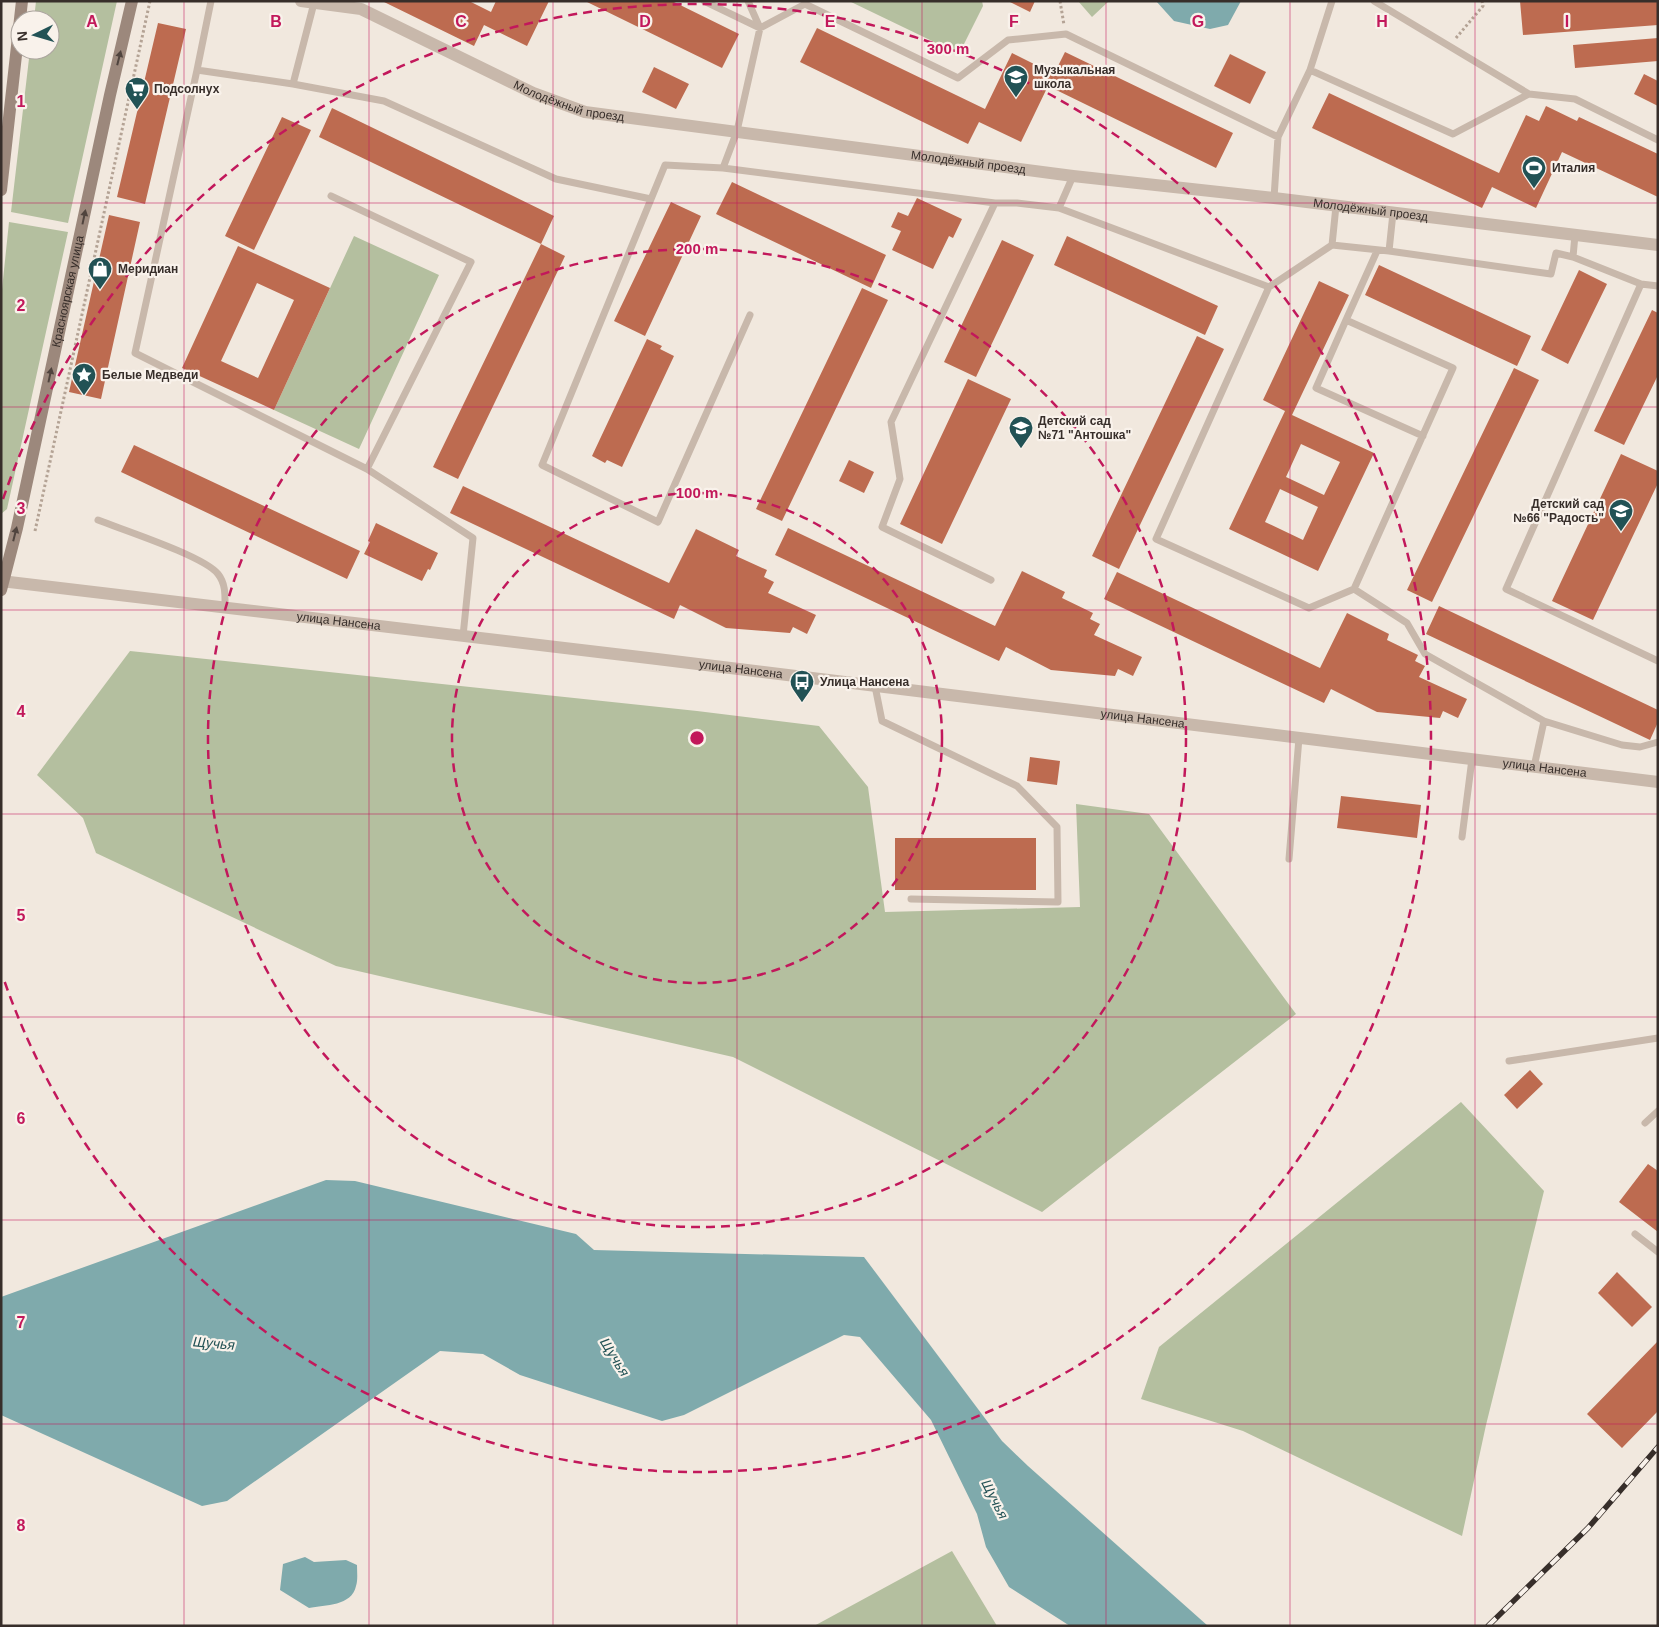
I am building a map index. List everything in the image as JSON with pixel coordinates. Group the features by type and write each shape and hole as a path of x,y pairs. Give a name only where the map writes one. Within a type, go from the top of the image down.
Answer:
{"main road":[{"path":"1,190 22,1"},
{"name":"Красноярская улица","path":"2,584 17,528 132,1"}],"street":[{"name":"Молодёжный проезд","path":"301,1 361,9 533,93 585,112 1074,176 1274,198 1658,245"},
{"name":"улица Нансена","path":"2,584 463,636 1658,782"}],"lane":[{"path":"211,1 135,352 367,469 473,538 463,636"},
{"path":"704,1 760,28"},
{"path":"723,168 737,131 760,28 748,1"},
{"path":"1274,198 1278,137 1310,70 1332,1"},
{"path":"1374,1 1529,94 1575,100 1658,140"},
{"path":"293,84 314,3"},
{"path":"760,28 805,4 958,78 1008,40 1066,34 1278,137"},
{"path":"197,70 293,84 384,101 556,179 651,199"},
{"path":"1310,70 1453,134 1529,94"},
{"path":"750,315 658,522 542,465 665,165 723,168 995,203 1017,203 1059,208 1269,287"},
{"path":"1059,208 1074,176"},
{"path":"331,196 471,262 367,469"},
{"path":"991,580 882,527 900,479 891,422 995,203"},
{"path":"1332,245 1336,206"},
{"path":"1389,251 1393,213"},
{"path":"1573,257 1575,235"},
{"path":"1346,320 1453,368 1354,589 1309,608 1156,539 1269,287 1332,245 1389,251 1552,274 1556,253 1573,257 1641,284 1658,286"},
{"path":"1377,251 1316,388 1423,436"},
{"path":"1641,284 1506,588 1658,661"},
{"path":"98,520 201,561 218,574 225,589 225,608"},
{"path":"1354,589 1407,623 1425,654 1544,721 1622,745 1640,747 1658,742"},
{"path":"876,686 882,721 1017,786 1057,827 1058,902 911,899"},
{"path":"1534,767 1544,721"},
{"path":"1289,859 1299,738"},
{"path":"1462,837 1472,759"},
{"path":"1509,1061 1658,1038"},
{"path":"1645,1123 1658,1111"},
{"path":"1635,1234 1658,1252"}],"path":[{"path":"35,531 150,1"},
{"path":"1060,1 1066,34"},
{"path":"1449,46 1483,6 1482,1"}],"green space":[{"path":"36,1 117,1 68,223 11,212 29,60 60,60 60,10 35,10"},
{"path":"849,1 982,1 983,6 959,54"},
{"path":"1078,1 1109,1 1092,17"},
{"path":"9,222 68,232 7,509 1,514 1,299"},
{"path":"354,236 439,275 359,449 274,410"},
{"path":"130,651 697,711 819,726 868,787 885,912 1080,907 1076,804 1149,814 1296,1014 1042,1212 733,1057 336,966 96,853 83,818 37,775"},
{"path":"1461,1102 1544,1191 1486,1425 1462,1536 1243,1431 1141,1399 1159,1347"},
{"path":"952,1551 997,1626 814,1626"}],"water":[{"path":"1156,1 1241,1 1228,25 1210,29 1174,21"},
{"name":"Щучья","path":"326,1180 355,1181 576,1234 594,1250 864,1257 1002,1441 1208,1626 1070,1626 1009,1587 986,1547 977,1514 931,1420 860,1337 844,1335 684,1415 662,1421 520,1375 483,1354 440,1351 227,1501 202,1506 1,1415 1,1297"},
{"path":"305,1557 314,1562 346,1560 357,1565 357,1581 353,1593 344,1601 309,1608 280,1590 283,1564"}],"building":[{"path":"382,1 469,1 491,12 496,1 549,1 527,46 484,25 474,46"},
{"path":"585,1 672,1 739,34 722,68"},
{"path":"1008,1 1035,1 1030,12"},
{"path":"1520,1 1658,1 1658,25 1523,35"},
{"path":"158,23 186,29 145,204 117,197"},
{"path":"817,28 985,109 1012,53 1054,74 1065,52 1233,133 1216,168 1048,86 1021,142 979,122 968,144 800,62"},
{"path":"1658,38 1658,61 1575,68 1573,45"},
{"path":"1230,54 1266,72 1250,104 1214,86"},
{"path":"654,67 689,84 676,109 642,92"},
{"path":"1644,74 1658,81 1658,106 1634,94"},
{"path":"1329,93 1499,173 1526,115 1539,121 1546,106 1577,121 1579,117 1658,154 1658,197 1562,152 1536,208 1492,187 1482,208 1312,128"},
{"path":"332,108 554,216 541,244 319,137"},
{"path":"282,117 311,130 254,250 225,236"},
{"path":"732,182 886,255 871,288 716,214"},
{"path":"917,198 962,219 953,238 949,236 933,269 892,250 901,231 891,227 898,212 908,216"},
{"path":"671,202 701,216 645,336 614,321"},
{"path":"109,215 140,222 101,399 69,392"},
{"path":"1067,236 1218,306 1205,335 1054,265"},
{"path":"1002,240 1034,255 976,377 944,362"},
{"path":"541,244 565,256 458,479 433,467"},
{"path":"238,246 330,288 274,410 182,368","holes":["257,283 294,300 258,378 221,361"]},
{"path":"1379,265 1531,336 1517,366 1365,295"},
{"path":"1579,270 1607,284 1568,364 1541,350"},
{"path":"1319,281 1349,295 1292,415 1374,453 1318,571 1229,529 1285,411 1263,400","holes":["1301,444 1340,462 1324,495 1286,477","1280,489 1318,507 1303,540 1265,522"]},
{"path":"862,288 888,300 782,521 756,509"},
{"path":"1652,310 1658,313 1658,375 1624,445 1594,431"},
{"path":"1197,336 1224,349 1119,569 1092,556"},
{"path":"647,339 662,346 660,349 674,356 622,467 607,460 605,463 592,456"},
{"path":"1514,368 1539,380 1432,602 1407,590"},
{"path":"968,379 1011,399 942,544 900,524"},
{"path":"134,445 360,551 347,579 121,472"},
{"path":"1621,454 1658,471 1658,483 1593,620 1552,601"},
{"path":"849,460 874,472 864,493 839,481"},
{"path":"463,486 669,583 696,529 739,550 736,556 767,570 764,577 774,582 768,593 816,615 807,634 793,627 790,633 726,628 680,605 674,619 450,513"},
{"path":"376,523 438,553 422,581 364,554"},
{"path":"788,528 995,626 1022,571 1065,592 1062,598 1093,613 1090,619 1100,624 1094,635 1142,657 1133,676 1118,669 1115,676 1051,670 1006,647 999,661 775,555"},
{"path":"1117,572 1320,668 1347,613 1389,634 1387,640 1418,655 1415,661 1425,666 1419,677 1467,699 1458,718 1443,711 1440,718 1377,712 1331,689 1324,703 1104,599"},
{"path":"1439,606 1658,710 1658,722 1650,740 1426,634"},
{"path":"1030,757 1060,761 1057,785 1027,781"},
{"path":"1341,796 1421,805 1417,838 1337,828"},
{"path":"895,838 1036,838 1036,890 895,890"},
{"path":"1530,1070 1543,1084 1517,1109 1504,1095"},
{"path":"1648,1164 1658,1171 1658,1232 1619,1202"},
{"path":"1617,1272 1652,1307 1632,1327 1598,1293"},
{"path":"1658,1341 1658,1411 1622,1448 1587,1414"}],"railway":[{"path":"1488,1626 1588,1528 1658,1447"}],"place":[{"name":"Музыкальная школа","path":"1016,98"},
{"name":"Подсолнух","path":"137,110"},
{"name":"Италия","path":"1534,189"},
{"name":"Меридиан","path":"100,290"},
{"name":"Белые Медведи","path":"84,396"},
{"name":"Детский сад №71 \"Антошка\"","path":"1021,449"},
{"name":"Детский сад №66 \"Радость\"","path":"1621,532"},
{"name":"Улица Нансена","path":"802,703"}]}
